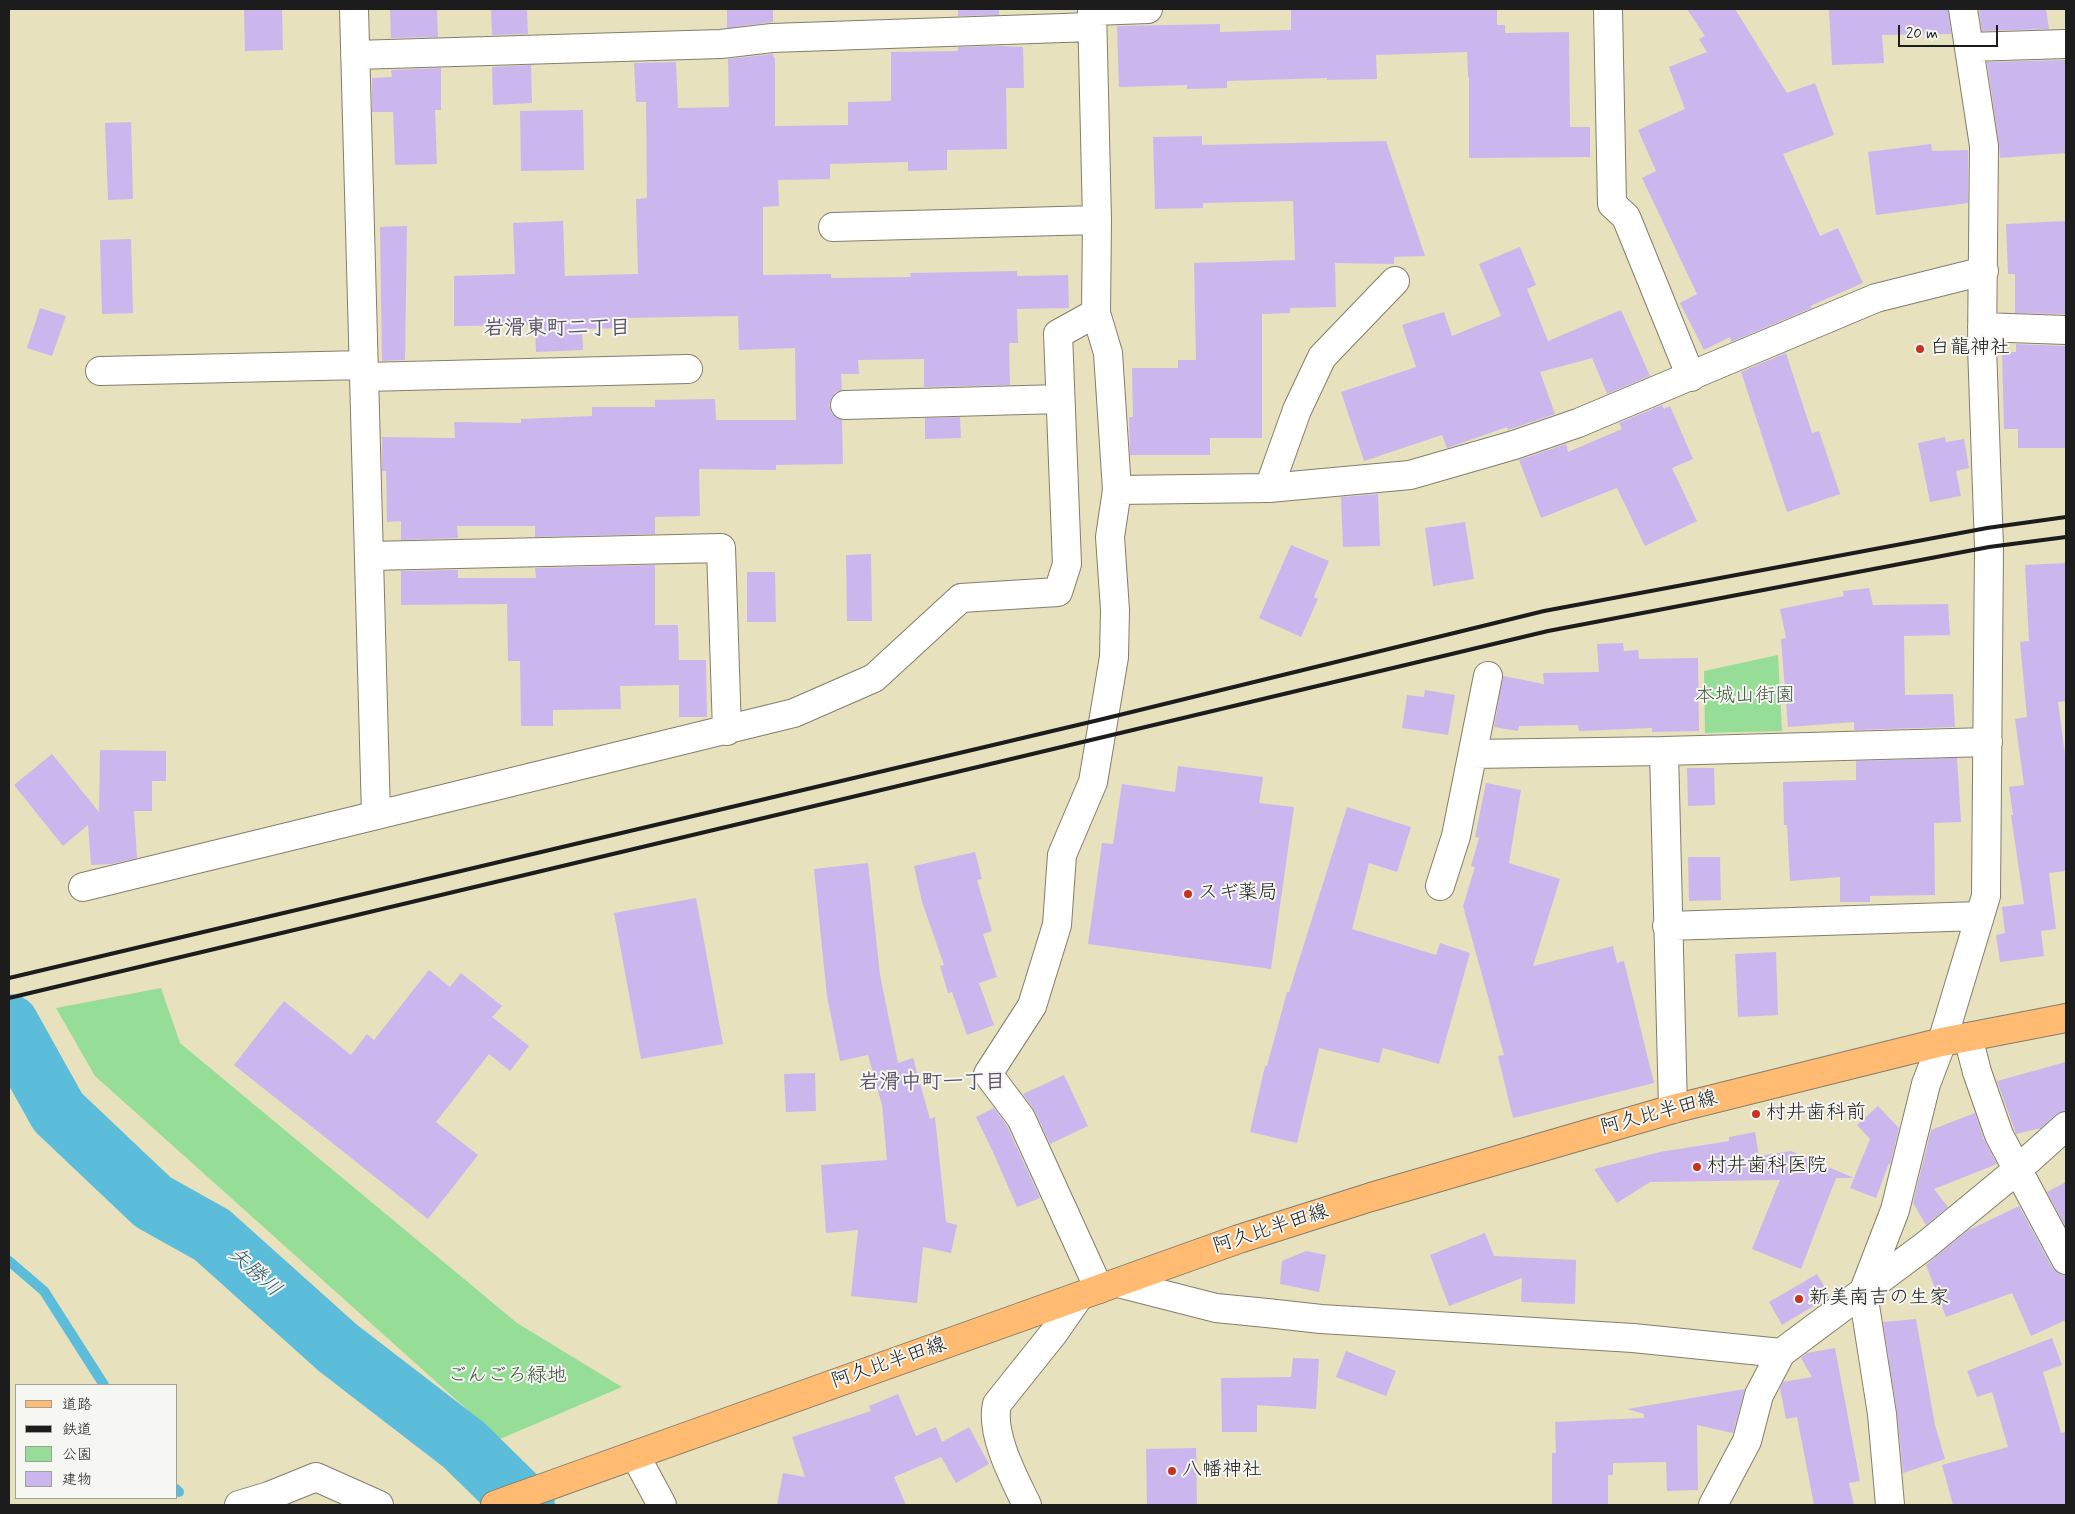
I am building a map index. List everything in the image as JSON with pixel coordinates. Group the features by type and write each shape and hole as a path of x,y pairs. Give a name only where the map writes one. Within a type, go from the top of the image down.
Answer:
{"main road":[{"name":"阿久比半田線","path":"495,1505 1239,1239 1371,1197 1673,1109 1942,1042 2066,1018"}],"street":[{"path":"354,9 376,815"},
{"path":"355,55 712,44 772,38 1092,16 1148,9"},
{"path":"1608,9 1612,204 1626,217 1691,377"},
{"path":"1890,1505 1882,1414 1863,1292 1895,1210 1926,1084 1942,1042 1986,896 1989,547 1982,327 1984,146 1963,9"},
{"path":"1092,16 1097,220 1096,314 1108,353 1117,490 1110,537 1115,610 1114,657 1093,782 1062,855 1057,925 1032,1006 988,1074 1021,1118 1098,1290"},
{"path":"1969,48 2066,44"},
{"path":"833,227 1097,220"},
{"path":"1117,490 1269,488 1410,474 1514,445 1578,423 1876,298 1984,271"},
{"path":"1269,488 1297,410 1322,357 1395,281"},
{"path":"82,887 727,731 794,713 874,678 961,598 1058,592 1067,564 1058,334 1096,314"},
{"path":"1982,327 2066,330"},
{"path":"100,371 688,369"},
{"path":"845,405 1060,399"},
{"path":"370,556 721,548 727,731"},
{"path":"1440,886 1456,836 1488,676"},
{"path":"1473,754 1988,742"},
{"path":"1664,751 1673,1109"},
{"path":"1667,926 1980,916"},
{"path":"1968,1037 1977,1072 1999,1136 2066,1260"},
{"path":"1713,1505 1747,1441 1759,1395 1781,1353 1926,1246 2017,1170 2066,1126"},
{"path":"1098,1290 1216,1308 1321,1319 1633,1338 1781,1353"},
{"path":"1027,1505 1006,1462 994,1416 997,1404 1053,1334 1098,1290"},
{"path":"635,1456 662,1505"},
{"path":"239,1505 269,1496 316,1476 379,1505"}],"green space":[{"name":"本城山街園","path":"1778,655 1782,731 1705,733 1704,671"},
{"name":"ごんごろ緑地","path":"161,988 180,1043 517,1323 622,1387 500,1439 95,1076 56,1008"}],"building":[{"path":"244,9 282,9 283,50 245,51"},
{"path":"390,9 437,9 438,37 391,38"},
{"path":"491,9 527,9 528,34 492,35"},
{"path":"727,9 773,9 773,22 727,28"},
{"path":"958,9 999,9 999,15 958,16"},
{"path":"1291,9 1497,9 1497,25 1505,25 1505,33 1569,32 1570,127 1590,127 1590,157 1469,158 1469,77 1467,52 1376,55 1377,79 1327,80 1327,78 1227,81 1227,88 1187,89 1187,85 1119,87 1117,26 1220,24 1220,32 1291,30"},
{"path":"1687,9 1735,9 1787,93 1815,83 1834,135 1783,154 1820,236 1838,228 1863,283 1810,306 1812,308 1731,342 1730,337 1704,350 1680,303 1697,294 1642,178 1656,171 1638,130 1685,109 1669,67 1707,52 1699,39 1705,36"},
{"path":"1829,9 1948,9 1951,34 1882,35 1884,63 1832,65"},
{"path":"1979,9 2046,9 2049,29 1982,31"},
{"path":"958,47 1023,47 1024,88 1006,88 1007,149 947,150 947,170 908,171 908,162 830,164 830,179 778,180 779,206 763,207 763,275 831,274 831,278 911,277 910,273 1017,271 1017,276 1068,275 1069,308 1017,309 1018,343 1009,343 1010,385 924,387 924,359 858,360 859,374 841,374 842,390 836,392 829,405 832,414 842,420 843,464 776,465 776,470 699,469 700,516 655,517 655,534 535,537 535,526 457,526 458,538 401,540 401,521 387,522 386,471 382,471 382,437 455,438 454,422 521,423 521,419 592,416 592,407 655,407 655,400 715,399 716,420 796,420 795,348 739,350 738,316 623,318 624,328 582,329 583,350 536,352 535,325 454,326 454,276 515,274 513,223 563,221 565,276 638,274 636,199 647,198 646,102 636,102 634,63 676,62 678,108 729,107 728,59 773,54 775,58 775,126 848,125 848,102 891,101 891,52 958,51"},
{"path":"2066,60 2066,153 2000,158 1987,62"},
{"path":"531,65 532,103 493,105 492,67"},
{"path":"441,68 441,110 435,110 437,164 395,165 393,112 372,112 372,78 392,77 391,70"},
{"path":"583,110 584,170 521,171 520,111"},
{"path":"131,122 133,199 108,200 105,123"},
{"path":"1202,136 1202,145 1386,141 1425,256 1394,257 1394,264 1335,263 1336,307 1290,308 1290,313 1262,314 1262,438 1210,438 1210,455 1130,455 1129,417 1133,417 1132,368 1178,368 1178,360 1196,360 1194,263 1295,260 1293,201 1203,203 1203,208 1155,209 1153,137"},
{"path":"1931,144 1932,151 1968,150 1968,203 1876,215 1868,152"},
{"path":"2066,221 2066,314 2015,313 2015,274 2008,274 2006,224"},
{"path":"407,226 405,360 382,361 380,227"},
{"path":"131,239 133,313 102,314 100,240"},
{"path":"1520,247 1536,285 1527,289 1548,341 1621,310 1650,376 1607,394 1592,358 1540,372 1555,414 1508,430 1507,427 1447,448 1442,435 1364,461 1341,392 1416,367 1402,325 1444,312 1452,336 1501,316 1479,264"},
{"path":"40,308 66,316 52,356 27,348"},
{"path":"2016,344 2066,346 2066,448 2018,448 2018,429 2004,429 2002,352 2016,352"},
{"path":"1786,353 1812,433 1819,431 1840,494 1787,512 1741,372"},
{"path":"1662,405 1664,409 1670,406 1693,459 1672,468 1697,521 1645,546 1617,488 1541,518 1519,460 1566,444 1568,452 1622,429 1619,423"},
{"path":"960,417 961,438 925,439 925,418"},
{"path":"1945,437 1946,442 1964,439 1969,468 1956,471 1961,496 1930,502 1918,443"},
{"path":"1378,494 1380,546 1343,547 1341,497"},
{"path":"1465,522 1474,579 1433,586 1425,528"},
{"path":"1291,545 1329,561 1314,597 1318,599 1301,637 1259,618"},
{"path":"871,554 872,621 847,621 846,555"},
{"path":"2066,563 2066,701 2058,702 2066,762 2066,871 2049,873 2056,929 2041,931 2044,956 2000,962 1996,935 2005,933 2002,907 2024,904 2011,815 2013,815 2009,787 2024,785 2015,719 2027,717 2020,642 2029,641 2025,565"},
{"path":"655,565 655,625 678,625 679,660 706,660 707,717 679,717 679,685 620,686 621,709 553,710 553,726 521,726 520,661 508,661 507,604 401,605 401,571 458,570 458,578 536,578 535,568"},
{"path":"747,572 775,572 776,622 747,622"},
{"path":"1869,588 1873,605 1948,604 1950,635 1904,636 1905,695 1953,694 1955,727 1854,730 1854,722 1788,727 1781,639 1786,638 1780,609 1844,596 1843,591"},
{"path":"1623,643 1624,651 1638,650 1639,659 1698,658 1699,731 1652,732 1652,728 1579,731 1578,725 1519,726 1518,731 1494,727 1503,676 1544,684 1543,673 1599,672 1597,644"},
{"path":"1425,690 1455,695 1448,735 1402,728 1407,695 1424,697"},
{"path":"100,750 166,751 166,781 152,781 152,811 134,811 137,858 112,864 91,865 88,825 63,846 14,785 52,754 99,812"},
{"path":"1957,758 1961,822 1934,823 1935,895 1870,896 1870,902 1840,902 1840,877 1790,881 1787,825 1784,825 1783,782 1856,780 1856,761"},
{"name":"スギ薬局","path":"1178,766 1263,777 1259,803 1294,807 1271,969 1088,944 1102,843 1113,844 1122,784 1175,792"},
{"path":"1687,768 1714,768 1715,805 1688,806"},
{"path":"1486,783 1521,790 1509,863 1560,879 1533,966 1613,946 1617,963 1624,961 1654,1083 1513,1118 1498,1056 1504,1055 1463,906 1475,867 1471,866 1479,838 1475,837"},
{"path":"1347,807 1411,827 1397,872 1369,863 1352,929 1436,955 1440,943 1470,953 1439,1064 1383,1048 1379,1063 1319,1048 1297,1143 1250,1132 1265,1066 1267,1066 1287,992 1289,992"},
{"path":"975,852 982,879 977,880 992,931 983,934 997,977 979,983 994,1025 967,1035 952,992 948,993 940,966 944,965 922,902 914,866"},
{"path":"1688,857 1720,857 1721,900 1689,901"},
{"path":"868,863 880,975 898,1063 913,1058 930,1119 935,1117 946,1222 957,1225 951,1253 923,1247 917,1303 851,1296 858,1230 826,1233 821,1165 887,1160 882,1105 868,1055 840,1061 827,996 814,869"},
{"path":"696,898 723,1044 641,1059 614,913"},
{"path":"1776,952 1778,1015 1738,1017 1735,954"},
{"path":"429,970 450,987 461,973 502,1006 492,1017 529,1046 510,1071 489,1054 436,1122 478,1155 428,1219 234,1065 284,1001 351,1055 367,1034 374,1040"},
{"path":"2066,1062 2066,1111 2056,1114 2041,1128 2016,1134 1997,1081"},
{"path":"815,1073 816,1111 786,1112 784,1074"},
{"path":"1064,1075 1088,1126 1050,1144 1035,1111 1023,1094"},
{"path":"1878,1106 1899,1128 1890,1165 1889,1163 1876,1198 1850,1188 1870,1139 1857,1125"},
{"path":"994,1108 1007,1126 1040,1198 1017,1207 976,1117"},
{"path":"1975,1113 1984,1140 1997,1164 1934,1189 1948,1207 1926,1225 1913,1203 1931,1130"},
{"path":"1755,1132 1759,1156 1791,1151 1854,1178 1836,1178 1801,1269 1752,1249 1780,1180 1650,1182 1617,1203 1594,1169 1660,1152 1729,1141 1729,1137"},
{"path":"2066,1182 2066,1227 2047,1192"},
{"path":"2019,1206 2052,1267 2058,1273 2066,1276 2066,1320 2031,1336 2012,1293 1946,1317 1926,1265 1967,1231"},
{"path":"1485,1233 1494,1256 1576,1260 1575,1304 1521,1302 1522,1278 1449,1306 1430,1255"},
{"path":"1306,1251 1326,1255 1319,1292 1280,1284 1282,1261"},
{"name":"新美南吉の生家","path":"1817,1274 1830,1296 1782,1325 1769,1302"},
{"path":"1916,1319 1935,1425 1945,1459 1903,1473 1897,1412 1883,1322"},
{"path":"2052,1338 2062,1365 2043,1372 2061,1433 2066,1432 2066,1505 1953,1505 1942,1465 2008,1447 1992,1392 1977,1397 1967,1371"},
{"path":"1835,1348 1860,1481 1849,1483 1854,1505 1814,1505 1797,1417 1786,1419 1780,1388 1783,1382 1812,1377 1801,1358 1807,1353"},
{"path":"1346,1351 1396,1371 1386,1396 1336,1377"},
{"path":"1293,1358 1319,1359 1316,1409 1257,1405 1257,1432 1222,1432 1221,1378 1291,1377"},
{"path":"1745,1389 1733,1433 1697,1425 1698,1490 1667,1491 1666,1462 1613,1463 1613,1475 1608,1475 1608,1505 1552,1505 1552,1453 1556,1453 1555,1422 1644,1418 1644,1414 1627,1409"},
{"path":"898,1394 916,1436 936,1427 942,1442 969,1427 989,1464 956,1483 941,1457 894,1477 906,1505 777,1505 783,1473 805,1477 792,1437 871,1411 869,1406"},
{"name":"八幡神社","path":"1196,1448 1197,1505 1147,1505 1146,1449"}],"waterway":[{"name":"矢勝川","path":"9,1024 58,1112 153,1202 212,1235 338,1348 464,1445 525,1505"},
{"path":"9,1261 44,1291 103,1384"}],"railway":[{"path":"9,978 1103,719 1544,611 1987,528 2066,517"},
{"path":"9,998 1548,631 1989,547 2066,537"}],"place":[{"name":"白龍神社","path":"1920,349"},
{"name":"スギ薬局","path":"1188,894"},
{"name":"村井歯科前","path":"1756,1114"},
{"name":"村井歯科医院","path":"1697,1167"},
{"name":"新美南吉の生家","path":"1799,1299"},
{"name":"八幡神社","path":"1172,1471"}],"district":[{"name":"岩滑東町二丁目","path":"557,330"},
{"name":"岩滑中町一丁目","path":"932,1084"}]}
